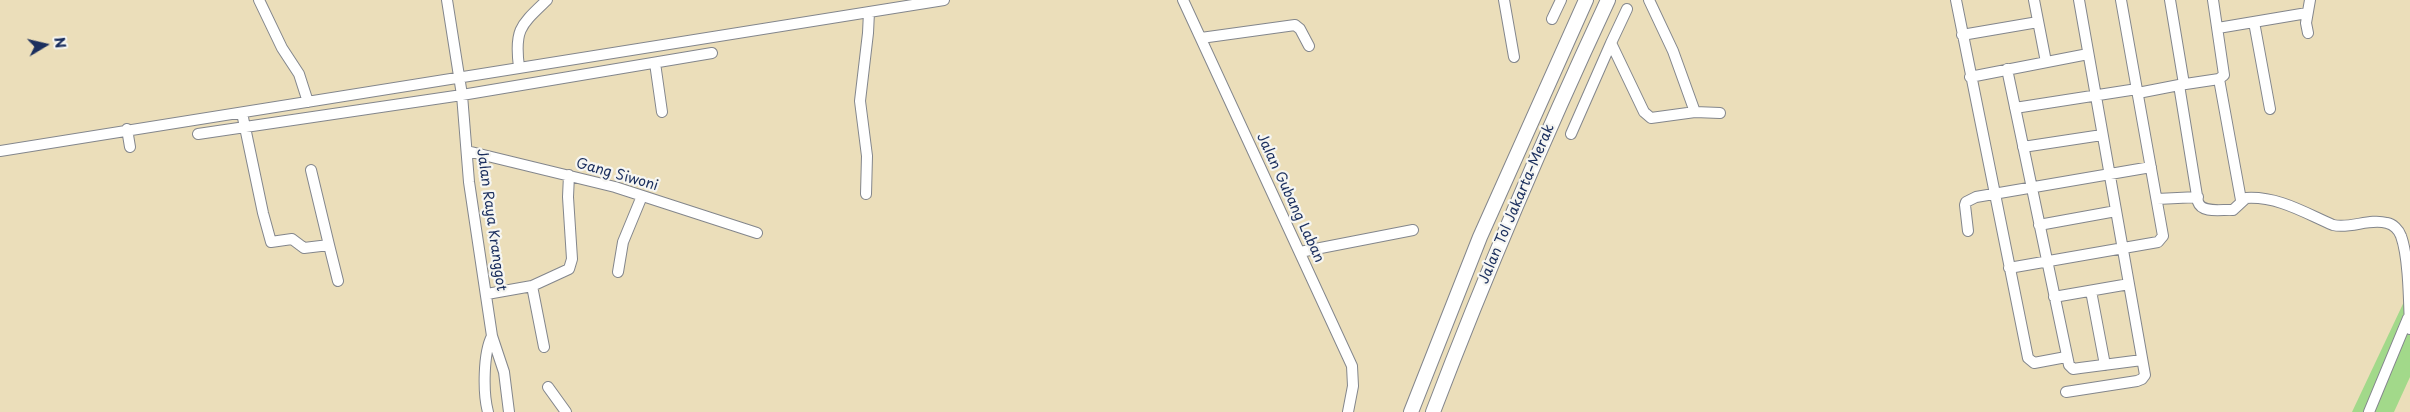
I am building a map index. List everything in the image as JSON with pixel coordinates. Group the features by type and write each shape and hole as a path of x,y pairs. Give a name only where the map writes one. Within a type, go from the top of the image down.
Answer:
{"highway":[{"name":"Jalan Tol Jakarta–Merak","path":"1411,412 1480,237 1586,0"},
{"name":"Jalan Tol Jakarta–Merak","path":"1433,412 1472,310 1564,95 1608,0"}],"street":[{"path":"259,0 282,48 297,69 308,102"},
{"name":"Jalan Raya Kranggot","path":"447,0 461,94 469,182 492,336 504,372 509,412"},
{"path":"519,67 516,44 519,32 528,18 547,0"},
{"path":"0,151 127,131 243,120 461,94 869,12 944,0"},
{"name":"Jalan Gubang Laban","path":"1183,0 1352,366 1354,386 1348,412"},
{"path":"1504,0 1514,57"},
{"path":"1552,19 1561,0"},
{"path":"1649,0 1673,50 1695,112"},
{"path":"1956,0 2028,358 2034,363 2066,357"},
{"path":"2034,0 2046,62"},
{"path":"2066,392 2142,379 2145,375 2079,0"},
{"path":"2009,268 2160,240 2163,233 2121,0"},
{"path":"2170,0 2200,206 2204,209 2233,210 2241,200 2265,198 2278,201 2340,227 2375,221 2389,223 2396,228 2401,236 2409,289 2410,329"},
{"path":"2015,108 2219,78 2224,75 2225,70 2213,0"},
{"path":"2308,33 2306,23 2310,0"},
{"path":"1571,134 1627,9"},
{"path":"866,194 867,156 860,101 869,12"},
{"path":"2218,28 2307,13"},
{"path":"1962,34 2038,22"},
{"path":"2254,22 2270,109"},
{"path":"1200,38 1295,25 1300,29 1310,46"},
{"path":"1611,43 1644,112 1649,117 1695,112 1720,112"},
{"path":"198,134 308,102 519,67 655,63 712,53"},
{"path":"1970,77 2088,54"},
{"path":"655,63 662,112"},
{"path":"2007,69 2066,357 2073,369 2142,360"},
{"path":"2219,78 2241,200"},
{"path":"243,120 269,239 274,243 292,239 304,248 329,245"},
{"path":"127,131 130,146"},
{"path":"2023,147 2102,134"},
{"name":"Gang Siwoni","path":"467,151 569,175 757,233"},
{"path":"1968,231 1966,202 1976,197 2151,167"},
{"path":"311,170 338,281"},
{"path":"487,294 532,286 566,272 571,266 569,175"},
{"path":"618,272 622,242 642,196"},
{"path":"2157,199 2198,197"},
{"path":"2039,225 2116,212"},
{"path":"1300,252 1413,230"},
{"path":"2054,297 2129,284"},
{"path":"532,286 544,347"},
{"path":"2091,290 2105,365"},
{"path":"2369,412 2410,316"},
{"path":"488,412 485,374 487,346 492,336"},
{"path":"548,387 566,412"}],"green space":[{"path":"2410,289 2410,377 2394,412 2352,412"}]}
